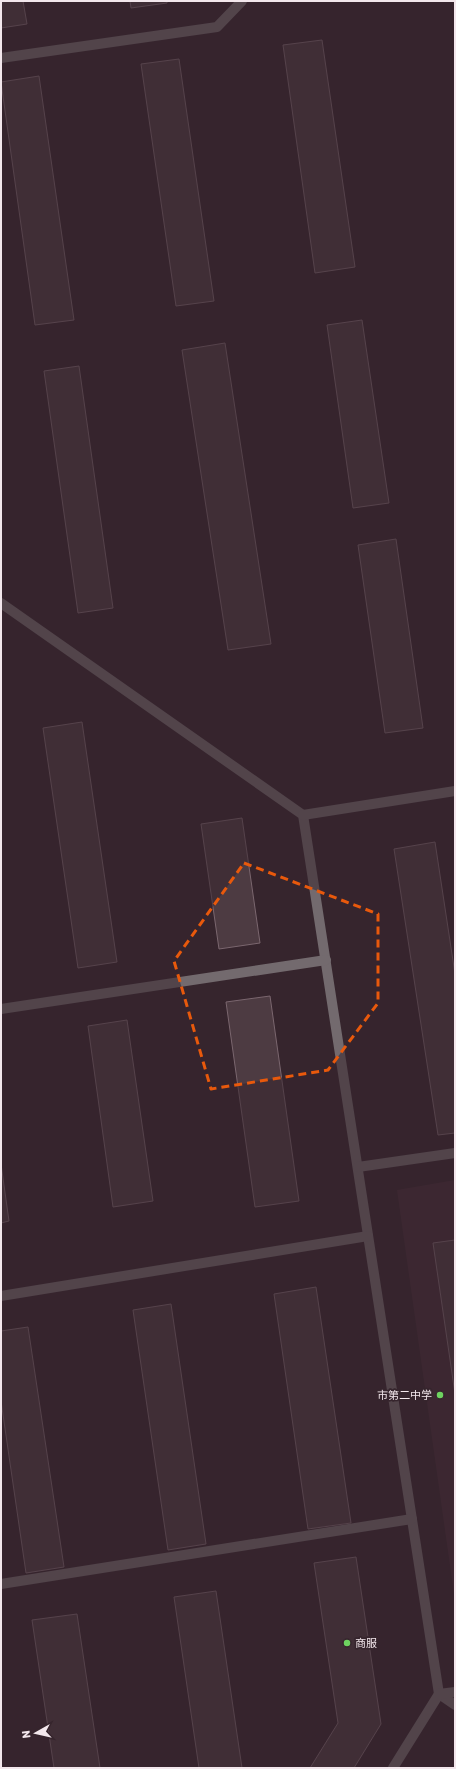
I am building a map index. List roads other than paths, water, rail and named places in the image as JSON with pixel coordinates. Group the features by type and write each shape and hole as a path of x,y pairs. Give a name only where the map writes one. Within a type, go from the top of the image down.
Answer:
{"street":[{"path":"1,58 217,27 242,1"},
{"path":"1,603 303,816 455,791"},
{"path":"303,816 439,1694 393,1768"},
{"path":"1,1009 326,960"},
{"path":"358,1167 455,1153"},
{"path":"1,1296 368,1236"},
{"path":"1,1584 412,1519"},
{"path":"439,1694 455,1692"},
{"path":"439,1694 455,1705"}],"place":[{"name":"市第二中学","path":"440,1395"},
{"name":"商服","path":"347,1643"}]}
